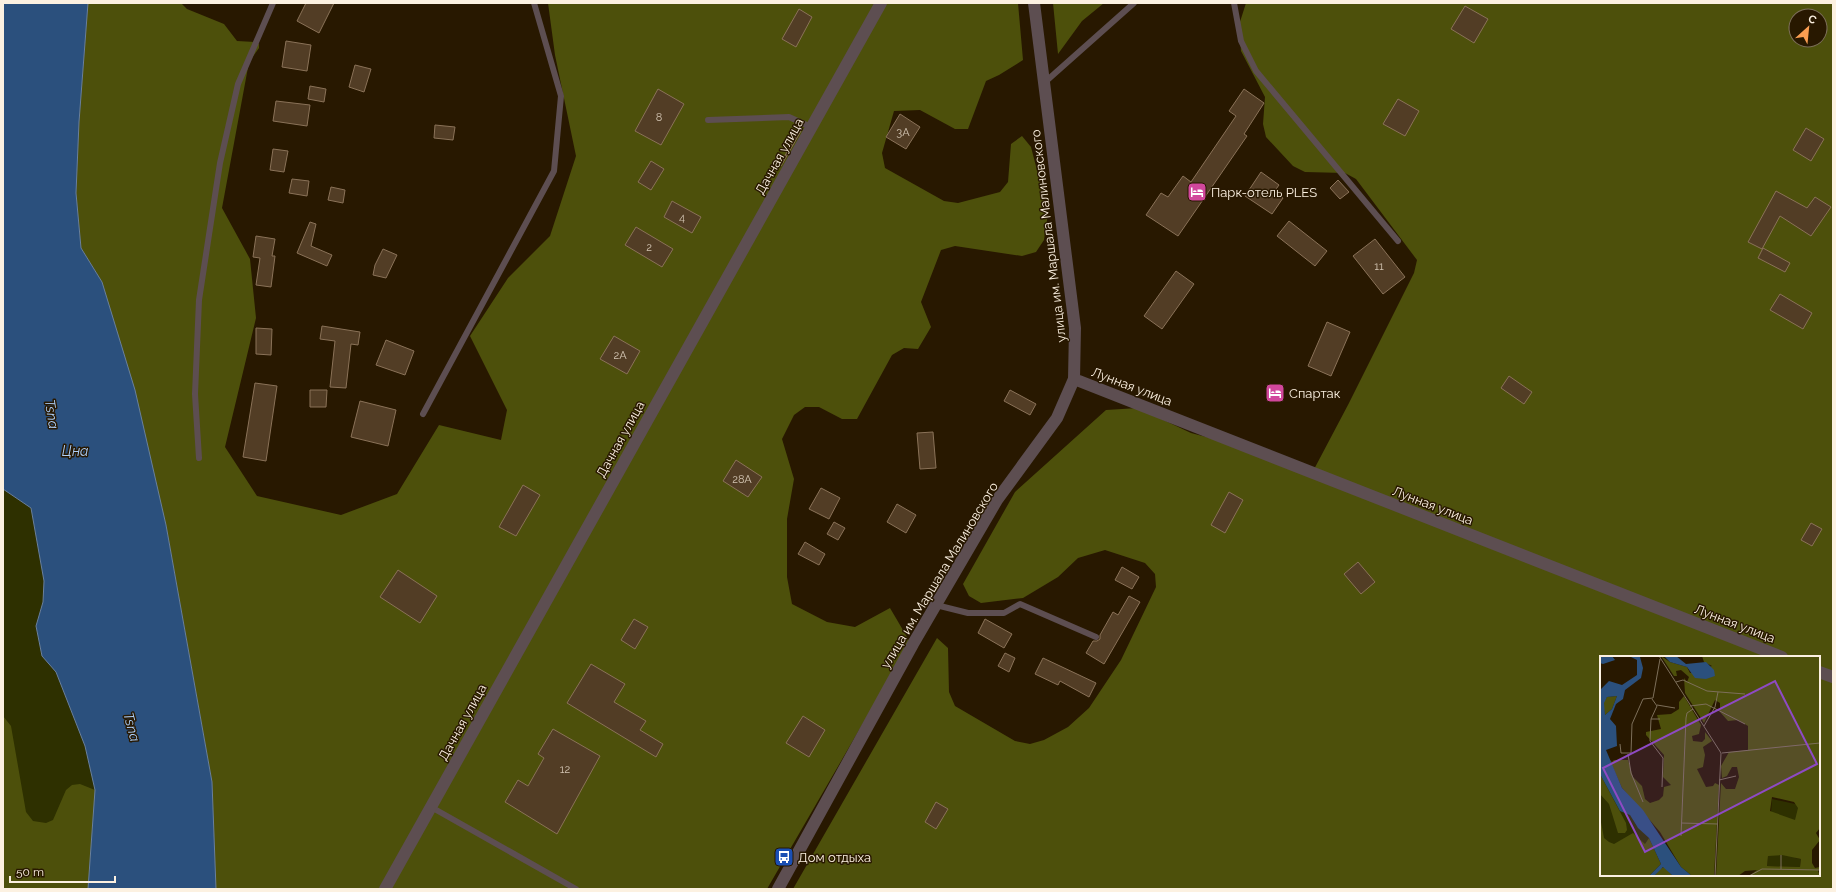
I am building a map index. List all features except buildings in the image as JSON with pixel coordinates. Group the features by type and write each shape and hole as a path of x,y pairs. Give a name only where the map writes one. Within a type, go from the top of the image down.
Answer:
{"street":[{"name":"Дачная улица","path":"385,889 881,3"},
{"name":"улица им. Маршала Малиновского","path":"778,889 936,605 997,500 1057,418 1074,379 1075,328 1034,3"},
{"name":"Лунная улица","path":"1074,379 1779,656"},
{"path":"1820,672 1833,677"}],"lane":[{"path":"198,458 195,394 199,300 220,163 238,84 273,3"},
{"path":"423,414 554,171 561,96 534,3"},
{"path":"1044,83 1134,3"},
{"path":"1234,3 1241,41 1256,72 1398,241"},
{"path":"708,120 789,117 811,127"},
{"path":"936,605 968,613 1004,613 1020,604 1096,637"},
{"path":"431,807 576,889"}],"shaded area":[{"path":"88,3 181,3 187,9 224,24 237,41 255,42 259,44 259,48 249,62 222,208 250,259 256,318 225,447 257,496 341,515 397,494 439,425 501,440 507,410 470,336 508,278 550,236 576,156 555,55 548,3 1018,3 1023,60 986,81 968,129 955,129 920,110 894,111 882,153 885,168 944,201 958,203 1000,192 1008,182 1011,144 1022,136 1031,147 1048,213 1044,240 1036,252 1022,256 955,246 941,250 921,302 931,327 918,349 904,348 892,355 857,419 842,419 819,407 805,407 794,415 782,439 794,479 787,519 787,577 792,604 827,622 855,627 890,608 910,642 767,889 216,889 212,782 166,525 102,282 81,248 76,193 79,122"},
{"path":"1053,3 1104,3 1082,21 1058,54"},
{"path":"1246,3 1833,3 1833,889 793,889 937,638 948,648 949,692 955,706 1015,741 1030,744 1044,740 1068,727 1089,708 1121,660 1156,587 1155,574 1145,563 1105,550 1078,558 1058,577 1023,598 981,603 969,596 963,584 1015,492 1106,410 1138,408 1191,433 1225,442 1311,475 1414,273 1417,260 1356,179 1345,173 1305,172 1293,166 1266,137 1263,124 1265,97 1241,51 1239,25"},
{"path":"3,489 31,508 44,581 43,602 36,626 42,656 56,672 85,746 95,790 88,889 3,889"},
{"path":"3,716 11,726 26,812 33,821 46,823 53,820 66,790 72,785 80,784 95,790 88,889 3,889"}],"water":[{"name":"Цна","path":"3,3 88,3 79,122 76,193 81,248 102,282 135,390 166,525 212,782 216,889 88,889 95,790 85,746 56,672 42,656 36,626 43,602 44,581 31,508 3,489"}],"place":[{"name":"Парк-отель PLES","path":"1197,192"},
{"name":"Спартак","path":"1275,393"},
{"name":"Дом отдыха","path":"784,857"}],"water label":[{"name":"Tsna","path":"52,414"},
{"name":"Tsna","path":"132,727"}]}
